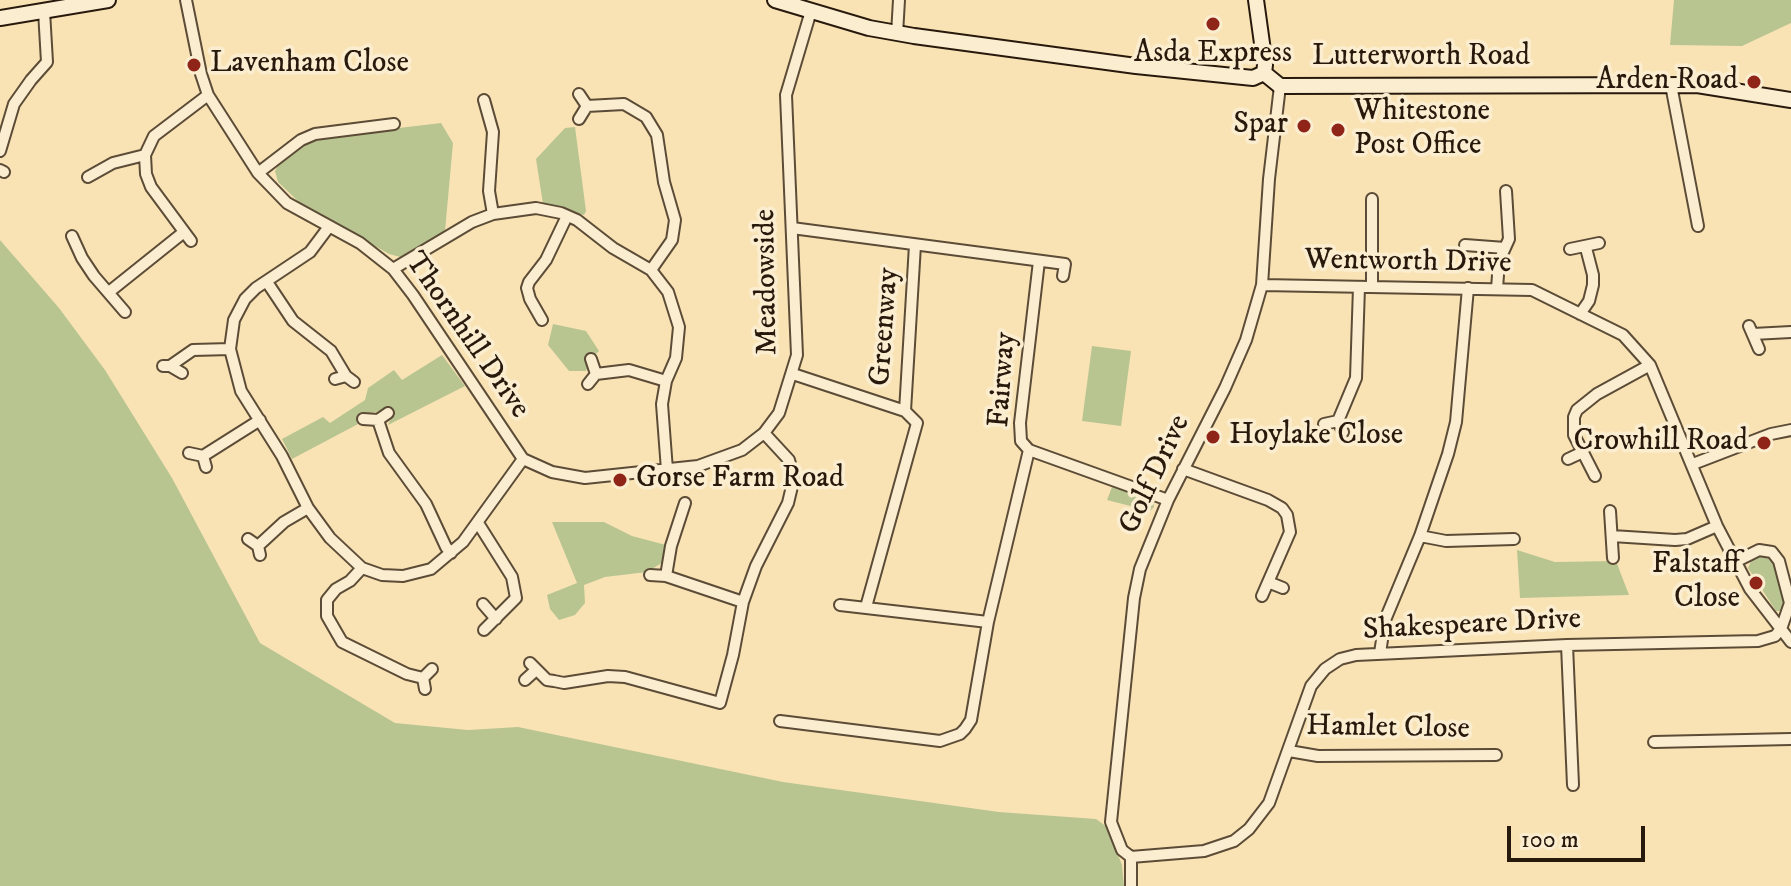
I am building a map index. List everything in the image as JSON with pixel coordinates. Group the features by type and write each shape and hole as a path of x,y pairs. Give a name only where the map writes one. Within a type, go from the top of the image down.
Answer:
{"main road":[{"path":"0,18 108,0"},
{"path":"775,0 897,34 1136,66 1253,78 1264,73 1265,65 1256,0"},
{"name":"Lutterworth Road","path":"1264,73 1280,86 1671,85 1727,88 1791,100"}],"street":[{"name":"Thornhill Drive","path":"186,0 208,95 258,173 287,203 360,243 393,269 523,459 572,477 698,466 742,450 764,433 779,413 793,374"},
{"path":"897,34 899,0"},
{"path":"0,151 14,104 47,62 44,11"},
{"name":"Meadowside","path":"811,11 786,95 797,355 793,374 905,411"},
{"path":"1671,85 1698,226"},
{"name":"Golf Drive","path":"1131,857 1116,840 1111,822 1134,598 1140,569 1168,500 1246,340 1262,285 1269,179 1280,86"},
{"path":"579,94 587,106"},
{"path":"109,292 187,237 151,187 146,174 145,155 154,136 208,95"},
{"path":"587,106 624,104 646,117 657,135 664,182 675,220 672,240 651,270"},
{"path":"579,119 587,106"},
{"path":"483,107 493,132 489,171 493,214"},
{"path":"258,173 301,140 315,134 394,124"},
{"path":"88,177 113,163 145,155"},
{"path":"1497,289 1499,261 1509,239 1506,191"},
{"path":"1372,199 1372,287"},
{"path":"393,269 472,222 493,214 536,208 577,220 613,248 651,270 668,292 679,327 676,358 666,381 662,404 667,470"},
{"path":"549,302 539,315 530,299 529,282 546,260 567,216"},
{"path":"328,228 310,252 256,288 234,320 230,349 236,380 282,456 308,508 330,538 362,568 382,575 417,574 431,569 451,553 478,523 523,459"},
{"path":"792,228 1065,264 1063,276"},
{"path":"72,236 72,249 125,312"},
{"path":"1570,249 1599,243"},
{"name":"Greenway","path":"905,411 915,245"},
{"path":"1465,245 1505,248"},
{"path":"1580,314 1589,301 1593,285 1586,248"},
{"name":"Fairway","path":"1039,261 1019,435 1029,450 1168,500"},
{"path":"267,282 293,321 331,351 345,379"},
{"name":"Wentworth Drive","path":"1262,285 1532,290 1623,335 1650,365 1735,562 1750,589 1791,642"},
{"path":"1324,424 1340,427 1356,378 1359,287"},
{"path":"1380,653 1385,620 1420,536 1456,422 1468,288"},
{"path":"1759,349 1751,330 1791,332"},
{"path":"182,373 167,366 193,350 230,349"},
{"path":"591,359 596,374"},
{"path":"1595,476 1574,435 1572,422 1577,410 1597,394 1650,365"},
{"path":"588,384 596,374 629,370 666,381"},
{"path":"866,607 917,429 914,418 905,411"},
{"path":"363,419 378,420 388,413"},
{"path":"189,453 204,462 260,420"},
{"path":"378,420 389,453 426,504 451,553"},
{"path":"1693,464 1771,434 1791,430"},
{"path":"525,680 533,666 547,680 564,683 608,676 625,677 720,703 743,602 756,566 788,503 794,478 789,460 764,433"},
{"path":"780,721 940,741 960,734 971,720 988,622 1029,450"},
{"path":"1568,459 1583,452"},
{"path":"1183,469 1268,500 1287,515 1290,532 1262,596"},
{"path":"666,576 677,513 685,503"},
{"path":"248,539 259,550 284,522 308,508"},
{"path":"1610,511 1613,558"},
{"path":"478,523 515,584 516,598 484,630"},
{"path":"1612,536 1687,539 1717,526"},
{"path":"1420,536 1446,541 1514,539"},
{"path":"1735,562 1759,550 1772,552 1779,561 1790,603 1781,629"},
{"path":"362,568 327,600 327,616 342,642 424,683 432,669"},
{"path":"650,575 666,576 743,602"},
{"path":"1268,582 1283,588"},
{"path":"483,604 496,619"},
{"path":"840,605 988,622"},
{"name":"Shakespeare Drive","path":"1131,857 1204,851 1234,841 1258,820 1289,751 1311,686 1325,669 1340,659 1380,653 1758,641 1775,636 1781,629"},
{"path":"1567,645 1573,785"},
{"path":"1654,742 1791,739"},
{"name":"Hamlet Close","path":"1289,751 1318,756 1490,751"},
{"path":"1131,857 1131,886"}],"green space":[{"path":"1674,0 1791,0 1791,23 1742,46 1670,45"},
{"path":"441,123 453,143 445,231 400,257 389,254 300,203 278,182 275,171 280,162 306,142 323,137"},
{"path":"575,127 584,215 543,204 536,159 565,128"},
{"path":"0,240 59,308 105,370 172,478 260,643 395,723 468,730 518,727 783,782 999,812 1096,819 1107,827 1122,865 1124,886 0,886"},
{"path":"553,324 586,331 599,351 586,371 569,371 548,345"},
{"path":"1092,346 1131,351 1121,426 1082,421"},
{"path":"442,355 465,386 388,425 392,415 384,410 363,415 360,423 292,459 282,439 323,417 330,423 365,400 368,388 394,370 402,380"},
{"path":"1112,487 1153,500 1154,507 1150,511 1107,500"},
{"path":"552,522 604,522 632,536 666,545 666,558 647,572 605,577 584,585 585,603 575,615 559,620 550,609 547,595 577,583"},
{"path":"1517,550 1555,562 1616,561 1629,595 1520,598"},
{"path":"1761,553 1769,555 1774,562 1786,603 1782,611 1776,611 1748,568 1753,557"}],"place":[{"name":"Asda Express","path":"1213,24"},
{"name":"Lavenham Close","path":"194,65"},
{"name":"Arden Road","path":"1754,82"},
{"name":"Spar","path":"1304,126"},
{"name":"Whitestone Post Office","path":"1338,130"},
{"name":"Hoylake Close","path":"1213,437"},
{"name":"Crowhill Road","path":"1764,443"},
{"name":"Gorse Farm Road","path":"620,480"},
{"name":"Falstaff Close","path":"1756,583"}]}
